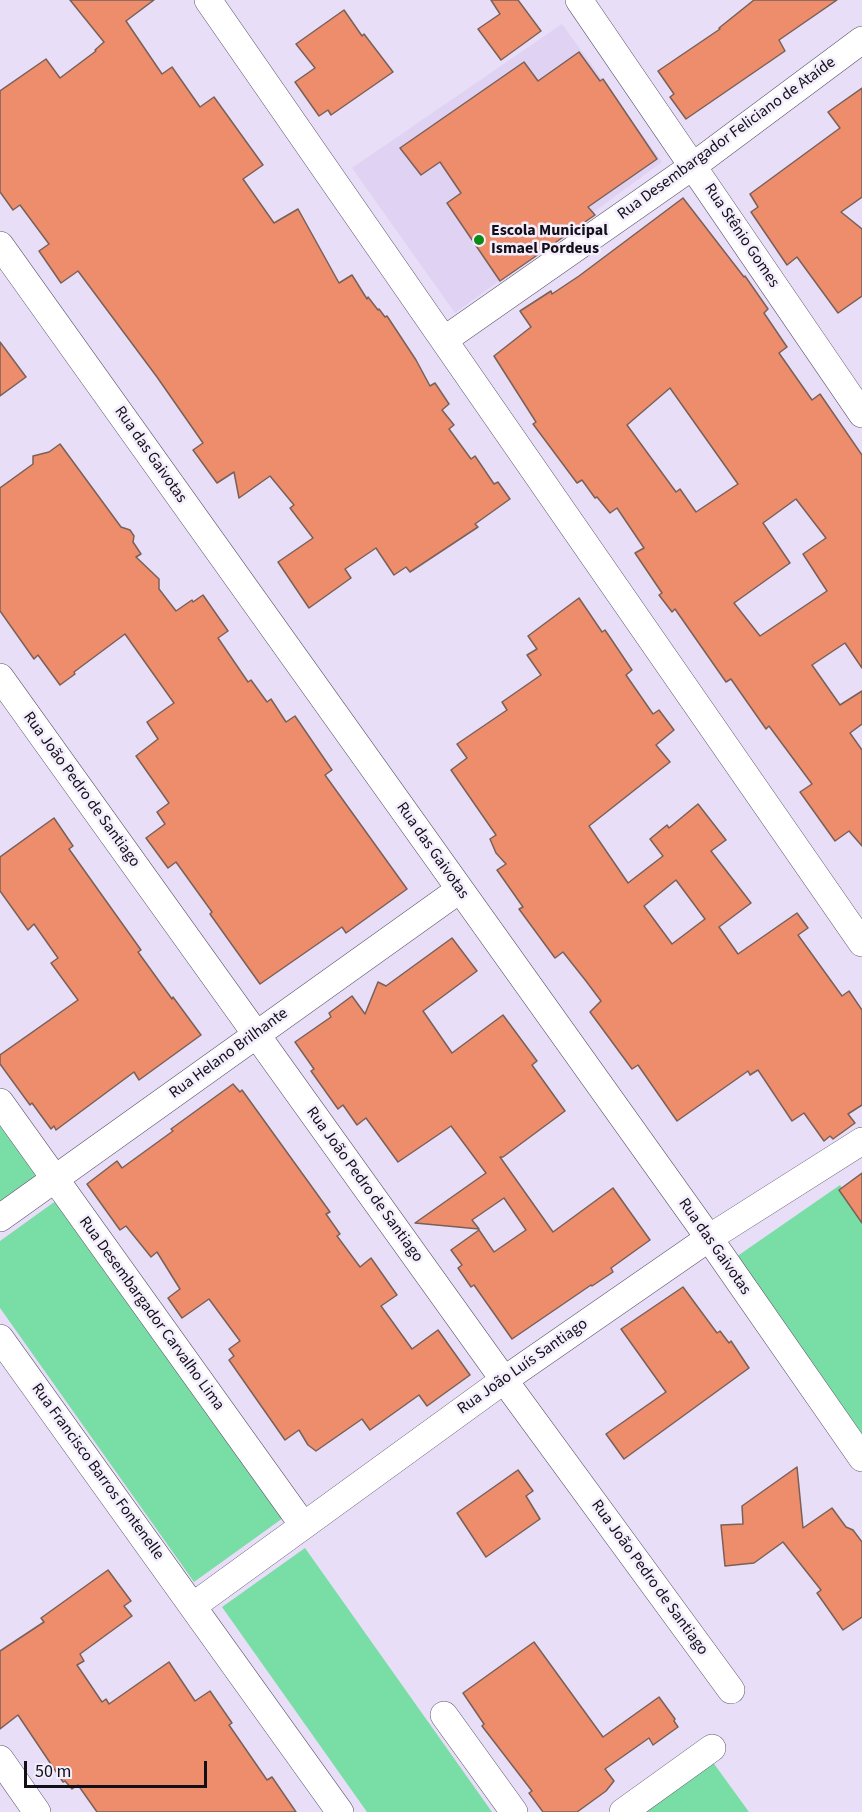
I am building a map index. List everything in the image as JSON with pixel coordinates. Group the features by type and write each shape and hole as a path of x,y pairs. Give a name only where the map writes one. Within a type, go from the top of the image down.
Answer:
{"street":[{"path":"208,0 862,944"},
{"name":"Rua Stênio Gomes","path":"579,0 862,414"},
{"name":"Rua Desembargador Feliciano de Ataíde","path":"444,340 693,166 862,40"},
{"name":"Rua das Gaivotas","path":"0,245 709,1238 862,1458"},
{"name":"Rua João Pedro de Santiago","path":"0,677 504,1380 731,1690"},
{"name":"Rua Helano Brilhante","path":"0,1218 459,890"},
{"name":"Rua Desembargador Carvalho Lima","path":"0,1102 303,1526"},
{"name":"Rua João Luís Santiago","path":"193,1606 504,1380 709,1238 862,1141"},
{"name":"Rua Francisco Barros Fontenelle","path":"0,1338 340,1812"},
{"path":"444,1716 514,1812"},
{"path":"623,1812 712,1748"},
{"path":"0,1759 38,1812"}],"shaded area":[{"name":"Escola Municipal Ismael Pordeus","path":"562,24 662,162 455,313 352,168"}],"green space":[{"path":"0,1123 37,1175 0,1201"},
{"path":"840,1185 862,1217 862,1437 736,1257"},
{"path":"57,1200 283,1518 194,1582 0,1308 0,1241"},
{"path":"305,1548 492,1812 367,1812 222,1607"},
{"path":"712,1761 749,1812 641,1812"}],"building":[{"path":"70,0 154,0 126,21 162,74 172,67 200,107 214,97 263,165 243,179 274,223 298,209 339,283 352,275 367,299 368,297 385,317 387,316 430,386 435,383 449,404 442,410 454,425 449,429 471,459 475,456 494,484 498,482 510,499 475,524 478,527 410,572 406,567 394,575 376,548 345,569 351,578 309,608 278,562 313,538 290,508 294,505 270,476 239,498 234,472 217,483 193,450 203,443 78,271 61,283 39,251 49,244 20,205 13,210 0,192 0,91 46,59 60,78 96,51 104,42"},
{"path":"491,0 518,0 541,31 501,60 478,29 500,14"},
{"path":"754,0 837,0 779,40 785,51 686,119 670,97 674,94 658,71 720,29"},
{"path":"344,10 362,36 364,34 393,72 331,115 328,110 319,116 295,82 315,68 296,44"},
{"name":"Escola Municipal Ismael Pordeus","path":"579,52 600,81 603,79 657,159 588,207 595,215 500,281 447,203 461,193 440,162 421,175 400,148 524,62 538,81"},
{"path":"862,88 862,197 841,212 862,229 862,296 838,313 797,257 787,265 751,212 758,207 750,194 840,128 828,112"},
{"path":"683,198 745,276 768,309 764,313 787,347 779,353 812,400 820,394 862,455 862,668 845,643 812,665 840,705 862,691 862,724 850,733 862,750 862,846 849,831 835,841 800,792 812,784 769,726 766,729 731,679 726,682 675,609 672,612 659,595 662,593 635,553 644,548 617,508 610,513 582,480 577,483 533,424 536,422 494,356 531,327 520,311 579,276","holes":["670,388 738,484 696,512 680,489 676,492 627,425","796,499 826,538 803,554 827,591 760,636 734,603 790,563 763,523"]},
{"path":"0,342 26,377 0,396"},
{"path":"60,444 121,527 130,530 134,536 133,542 141,554 136,557 159,579 159,589 176,611 203,595 228,631 218,638 248,682 251,680 267,702 271,699 286,722 295,716 332,770 325,775 407,889 346,933 342,927 260,984 176,862 168,868 146,838 165,824 157,812 169,803 136,756 158,739 147,722 174,703 125,634 60,685 38,655 34,659 0,611 0,488 33,464 33,456 49,452"},
{"path":"579,598 602,632 605,630 632,670 626,675 653,714 659,710 674,730 656,745 670,762 589,826 628,883 663,856 650,839 667,825 669,828 698,804 726,840 711,851 751,903 719,927 738,954 797,913 808,928 798,935 842,996 849,991 862,1010 862,1105 848,1114 855,1123 833,1139 830,1136 824,1141 804,1113 792,1121 758,1070 750,1075 748,1071 677,1121 638,1065 632,1069 590,1012 601,1001 563,952 555,958 519,909 523,907 497,870 506,864 496,853 490,839 496,835 451,770 467,758 457,744 507,710 502,702 541,675 527,655 537,649 528,636","holes":["676,880 705,919 672,944 644,906"]},
{"path":"54,818 73,846 69,849 141,950 138,952 201,1035 139,1080 134,1072 56,1130 54,1126 51,1129 32,1103 30,1105 0,1064 0,1055 78,1000 51,963 58,958 34,924 28,930 0,891 0,857"},
{"path":"452,938 477,971 423,1011 452,1053 503,1015 537,1061 532,1065 565,1111 500,1157 553,1232 613,1188 650,1240 611,1268 613,1272 512,1339 474,1285 471,1287 458,1268 462,1265 451,1250 479,1230 494,1252 526,1230 504,1198 472,1220 479,1229 415,1223 486,1173 451,1126 398,1162 366,1118 357,1125 343,1105 338,1109 311,1071 314,1069 295,1042 331,1017 329,1013 352,996 365,1014 378,982 386,986"},
{"path":"233,1084 240,1092 242,1090 330,1212 326,1214 340,1234 337,1236 360,1267 371,1258 397,1295 381,1306 412,1349 438,1330 470,1375 427,1406 419,1395 370,1430 362,1419 316,1451 308,1445 299,1430 285,1440 229,1360 234,1356 229,1349 240,1341 209,1299 182,1318 168,1298 180,1289 157,1252 151,1257 126,1226 120,1230 87,1184 117,1161 122,1168"},
{"path":"862,1173 862,1223 839,1190"},
{"path":"683,1287 717,1333 720,1331 729,1343 731,1341 749,1368 624,1459 606,1434 666,1392 621,1329"},
{"path":"797,1467 803,1528 832,1508 846,1527 853,1530 862,1542 862,1617 843,1630 817,1593 821,1590 783,1542 754,1563 725,1566 721,1525 743,1524 742,1506"},
{"path":"518,1470 533,1491 526,1496 540,1519 486,1557 457,1513"},
{"path":"108,1570 131,1601 124,1606 132,1616 80,1654 84,1661 77,1665 102,1702 106,1699 109,1704 169,1662 195,1701 210,1691 232,1723 229,1725 267,1780 272,1777 296,1812 97,1812 78,1785 72,1789 65,1781 63,1782 18,1715 0,1729 0,1651 44,1622 41,1618"},
{"path":"534,1642 603,1737 659,1697 678,1727 653,1745 649,1738 605,1769 614,1781 606,1791 577,1812 543,1812 529,1793 532,1791 482,1726 484,1724 463,1693"}],"place":[{"name":"Escola Municipal Ismael Pordeus","path":"479,240"}]}
